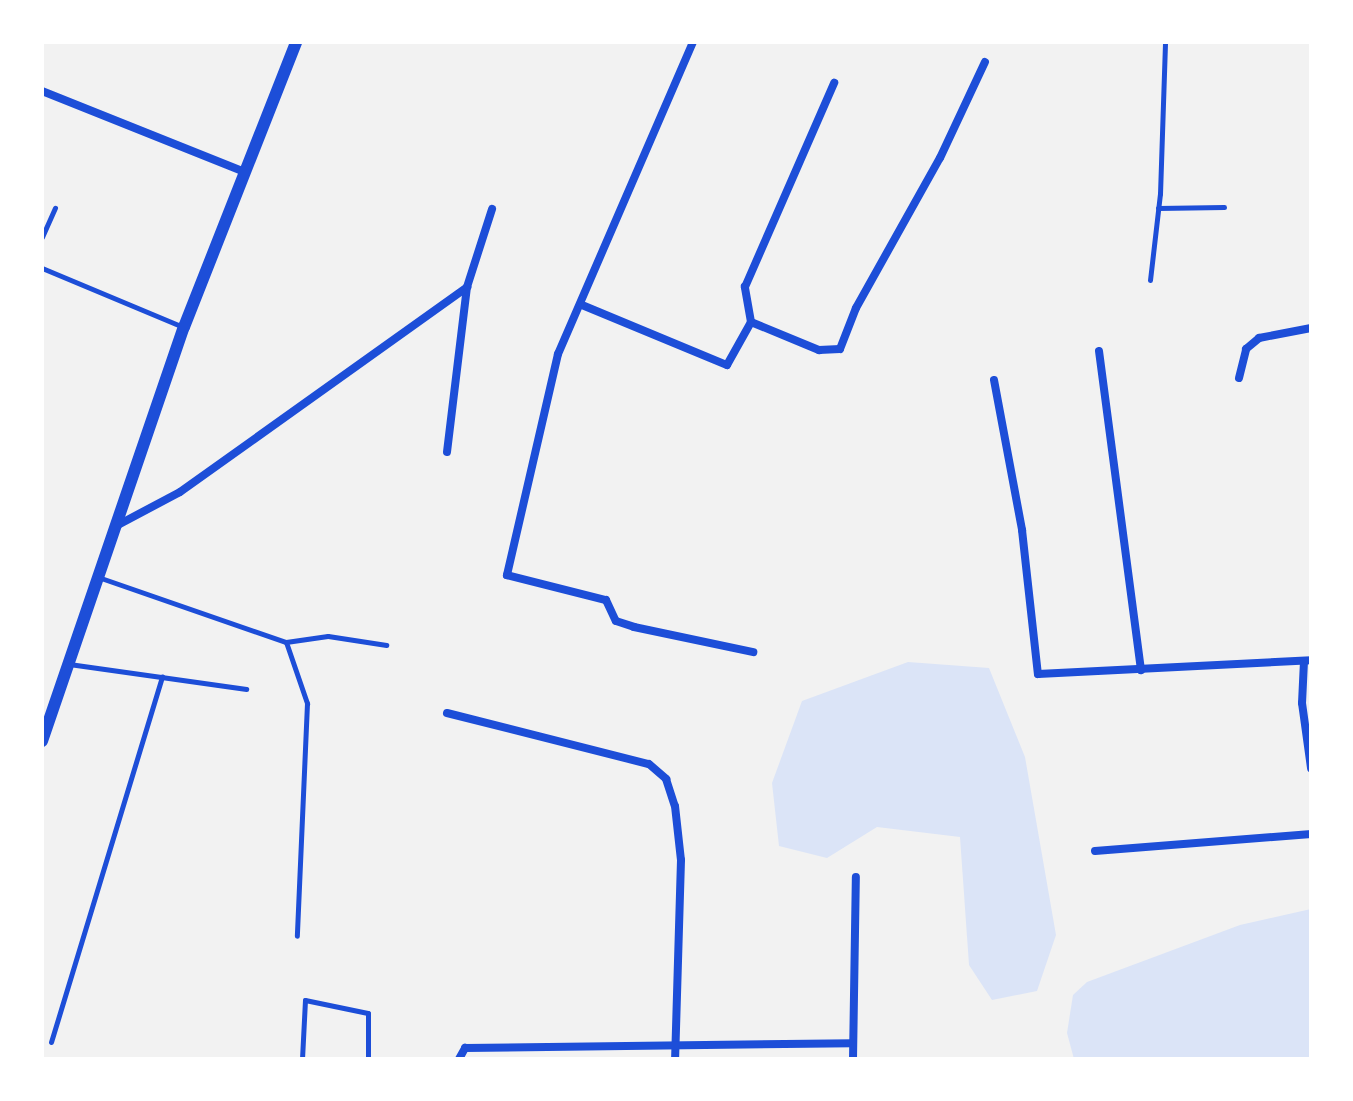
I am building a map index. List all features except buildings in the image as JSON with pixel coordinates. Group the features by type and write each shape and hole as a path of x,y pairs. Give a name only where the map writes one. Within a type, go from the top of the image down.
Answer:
{"street":[{"path":"42,741 112,529 184,327 296,42"},
{"path":"693,42 582,305 558,354 507,575 606,600 616,621 634,627 753,652"},
{"path":"751,322 830,354 840,349 856,308 940,158 985,62"},
{"path":"582,305 727,365 751,322 745,287 834,83"},
{"path":"42,91 245,172"},
{"path":"447,452 467,287 492,209"},
{"path":"112,529 180,492 467,287"},
{"path":"1239,378 1246,349 1259,338 1311,328"},
{"path":"1099,351 1141,670"},
{"path":"994,380 1022,530 1033,668 1046,676 1307,660 1302,703 1311,768"},
{"path":"447,713 649,764 666,779 675,806 681,860 675,1059"},
{"path":"1095,851 1311,834"},
{"path":"853,1059 856,877"},
{"path":"459,1059 465,1048 852,1043"}],"lane":[{"path":"1150,280 1158,208 1165,42"},
{"path":"1158,208 1224,207"},
{"path":"42,237 55,208"},
{"path":"42,268 184,327"},
{"path":"97,577 286,642 328,636 386,645"},
{"path":"286,642 307,703 297,936"},
{"path":"68,664 246,689"},
{"path":"51,1042 162,677"},
{"path":"302,1059 305,1000 368,1013 368,1059"}],"shaded area":[{"path":"908,662 989,668 1025,757 1056,935 1037,991 992,1000 969,965 960,837 877,827 827,858 779,846 772,783 802,701"},
{"path":"1311,909 1311,1059 1074,1059 1067,1033 1073,995 1087,982 1240,925"}]}
